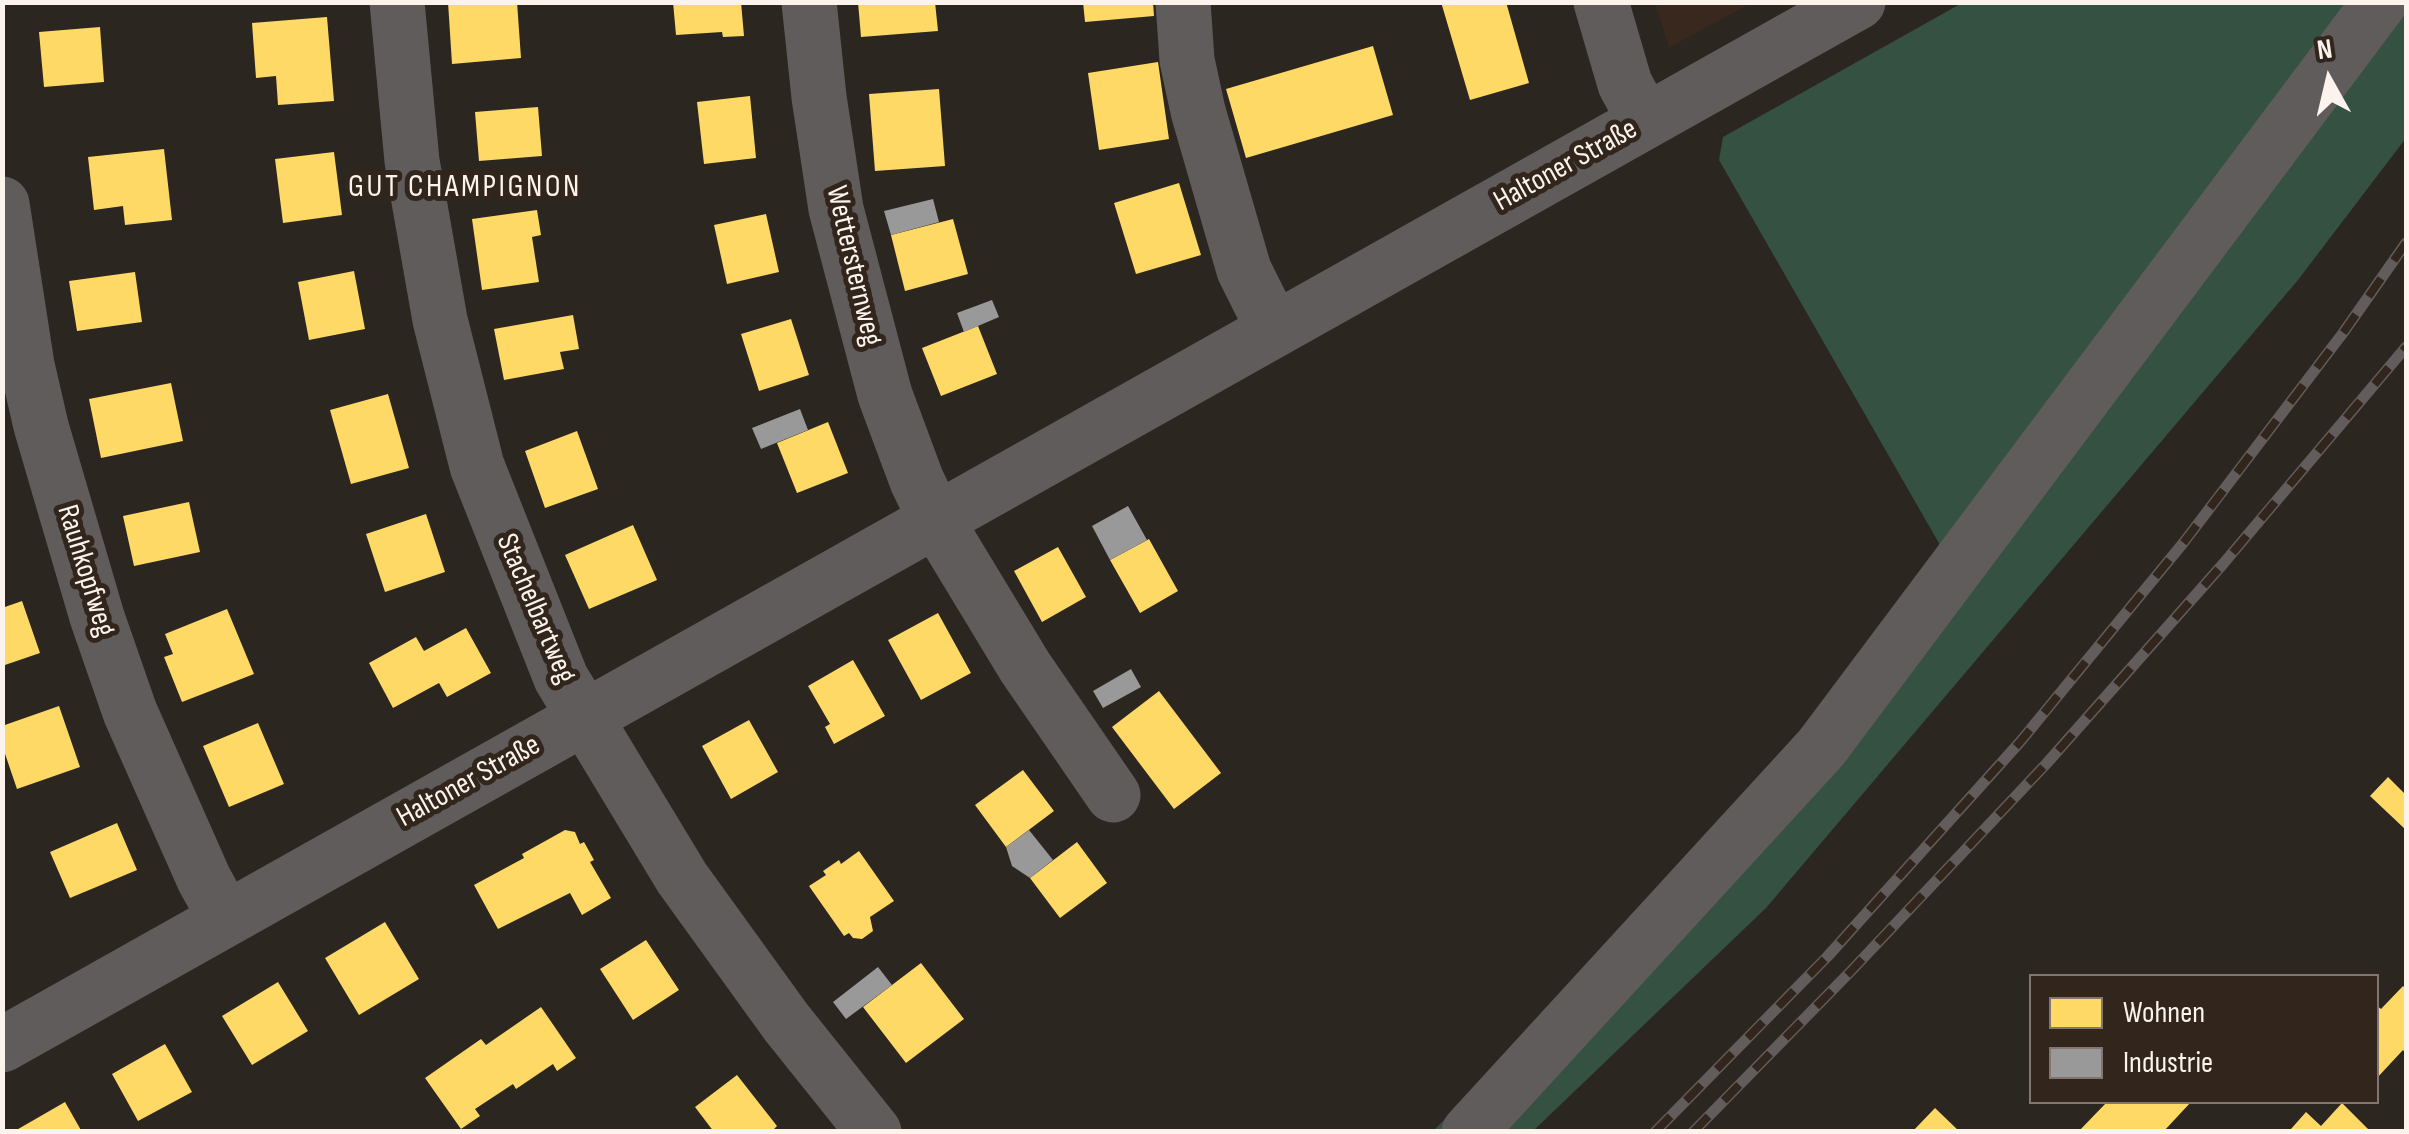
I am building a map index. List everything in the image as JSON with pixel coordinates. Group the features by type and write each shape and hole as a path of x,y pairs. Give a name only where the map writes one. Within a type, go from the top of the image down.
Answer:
{"street":[{"name":"Stachelbartweg","path":"397,2 418,196 440,320 477,466 561,678 682,878 786,1022 874,1132"},
{"name":"Wettersternweg","path":"809,2 818,97 836,209 862,319 885,395 936,520"},
{"path":"1183,2 1187,60 1198,111 1244,270 1274,330"},
{"path":"1601,2 1625,84 1645,121"},
{"name":"Haltoner Straße","path":"2,1045 1858,2"},
{"path":"1469,1132 1821,748 2380,2"},
{"name":"Rauhkopfweg","path":"2,204 41,426 97,616 130,712 204,879 226,919"},
{"path":"936,520 1024,667 1113,795"}],"shaded area":[{"path":"1655,2 1751,3 1669,48"}],"green space":[{"path":"1962,3 2406,3 2406,138 2298,280 1766,908 1533,1131 1432,1132 1562,1003 1842,682 1944,552 1719,160 1723,137"}],"building: Wohnen":[{"path":"448,2 517,2 521,58 452,64"},
{"path":"673,2 741,2 744,36 723,37 722,32 676,35"},
{"path":"858,2 935,2 938,31 861,37"},
{"path":"1083,2 1153,2 1154,16 1085,22"},
{"path":"1441,2 1506,2 1529,83 1470,100"},
{"path":"327,17 334,101 278,105 276,76 256,78 252,23"},
{"path":"100,27 104,82 44,87 39,32"},
{"path":"1373,46 1393,115 1246,158 1226,89"},
{"path":"1158,62 1169,139 1099,150 1088,73"},
{"path":"939,89 945,166 875,171 869,94"},
{"path":"750,96 756,158 704,164 697,102"},
{"path":"538,107 542,156 479,161 475,112"},
{"path":"164,149 172,220 125,225 123,206 94,210 88,157"},
{"path":"334,152 342,215 283,223 275,159"},
{"path":"1179,183 1201,255 1136,274 1114,203"},
{"path":"537,210 541,235 532,237 539,282 482,290 472,219"},
{"path":"766,214 779,272 727,284 714,225"},
{"path":"953,219 968,274 905,291 891,235"},
{"path":"354,271 365,329 309,340 298,282"},
{"path":"135,272 142,322 77,331 69,281"},
{"path":"573,315 579,349 560,352 564,369 504,380 494,329"},
{"path":"791,319 809,375 759,391 741,334"},
{"path":"978,326 997,374 941,396 922,348"},
{"path":"171,383 183,441 101,458 89,399"},
{"path":"388,394 409,468 351,484 330,410"},
{"path":"828,422 848,473 797,493 777,443"},
{"path":"577,431 598,489 545,508 525,451"},
{"path":"189,502 200,552 134,566 123,516"},
{"path":"426,514 445,572 385,592 366,534"},
{"path":"633,525 657,580 589,609 565,555"},
{"path":"1149,539 1178,591 1140,613 1110,560"},
{"path":"1058,547 1086,597 1042,622 1014,571"},
{"path":"22,601 40,653 2,666 2,608"},
{"path":"227,609 254,674 182,702 164,657 173,654 165,634"},
{"path":"938,613 971,673 921,700 888,640"},
{"path":"466,628 491,673 447,697 439,683 393,708 369,663 416,637 424,651"},
{"path":"853,660 885,716 834,744 825,727 830,724 808,686"},
{"path":"1159,691 1221,773 1174,809 1112,727"},
{"path":"59,706 80,767 17,789 2,745 2,726"},
{"path":"749,720 778,772 731,799 702,746"},
{"path":"258,723 284,784 229,807 203,746"},
{"path":"1023,770 1054,811 1006,847 975,805"},
{"path":"2388,777 2406,795 2406,830 2370,796"},
{"path":"117,823 137,870 70,898 50,852"},
{"path":"565,830 575,832 580,844 584,842 594,860 590,862 611,898 582,915 570,893 498,929 474,885"},
{"path":"1077,842 1107,883 1060,918 1030,878"},
{"path":"859,851 894,901 870,917 873,931 862,939 849,933 844,936 809,886 826,875 823,871"},
{"path":"385,922 419,979 359,1015 325,958"},
{"path":"646,940 679,990 633,1020 600,969"},
{"path":"921,963 964,1019 906,1063 863,1007"},
{"path":"278,982 308,1031 252,1065 222,1016"},
{"path":"2403,986 2406,989 2406,1054 2403,1050 2379,1076 2379,1007"},
{"path":"541,1007 576,1058 557,1071 553,1064 516,1089 513,1084 475,1109 480,1116 461,1129 425,1078 481,1039 486,1045"},
{"path":"165,1044 192,1092 138,1121 112,1074"},
{"path":"737,1075 777,1126 771,1132 714,1132 695,1107"},
{"path":"65,1102 82,1132 13,1132"},
{"path":"2105,1104 2189,1104 2163,1132 2078,1132"},
{"path":"2343,1104 2371,1132 2291,1129 2306,1112 2321,1126"},
{"path":"1935,1108 1960,1132 1912,1132"}],"building: Industrie":[{"path":"933,199 939,222 891,235 884,211"},
{"path":"992,300 999,317 964,332 957,313"},
{"path":"800,409 808,430 761,449 752,428"},
{"path":"1128,506 1147,540 1110,560 1092,526"},
{"path":"1131,669 1141,687 1103,708 1093,691"},
{"path":"1029,830 1053,860 1030,878 1012,866 1006,847"},
{"path":"878,967 892,985 846,1019 833,1002"}],"railway":[{"path":"1655,1132 1827,957 2020,742 2184,542 2343,333 2406,243"},
{"path":"1693,1132 2047,763 2223,564 2406,347"}],"district":[{"name":"GUT CHAMPIGNON","path":"465,188"}]}
